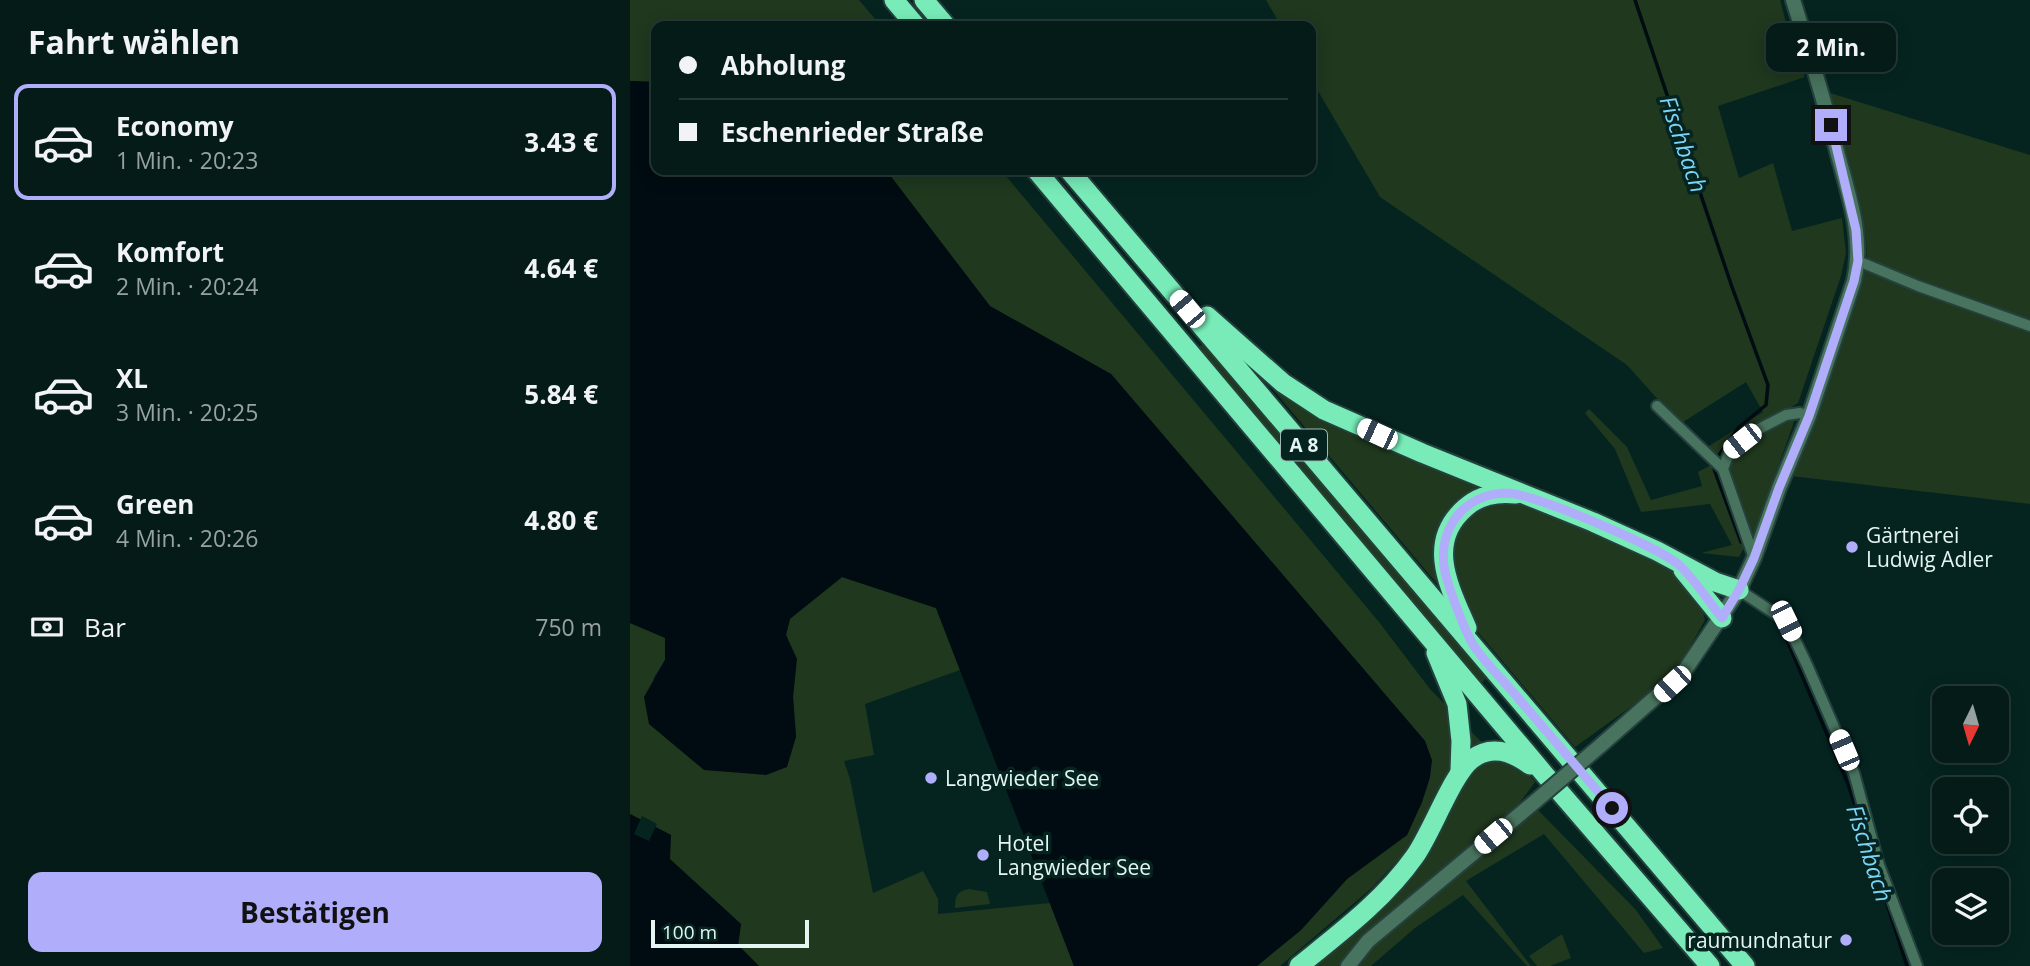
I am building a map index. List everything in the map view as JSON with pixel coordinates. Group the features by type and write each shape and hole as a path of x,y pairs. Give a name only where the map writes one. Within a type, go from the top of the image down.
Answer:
{"highway":[{"path":"894,0 912,21"},
{"path":"924,0 942,21"},
{"name":"A 8","path":"1041,175 1546,776 1710,966"},
{"name":"A 8","path":"1073,175 1745,966"},
{"path":"1134,246 1155,258 1209,317 1283,383 1324,410 1411,449 1606,528 1715,582 1739,590"},
{"path":"1474,645 1445,573 1443,555 1446,535 1456,516 1473,500 1493,494 1528,496"},
{"path":"1678,564 1722,618"},
{"path":"1429,636 1457,704 1461,741 1460,771"},
{"path":"1299,966 1346,928 1403,873 1427,837 1460,771 1469,760 1491,750 1505,751 1519,757 1546,776"}],"street":[{"path":"1348,966 1368,941 1683,673 1722,618 1754,558 1809,416 1854,281 1858,261 1856,230 1845,179 1821,87 1793,0"},
{"path":"1858,261 1918,286 2030,326"},
{"path":"1657,406 1723,469 1754,558"},
{"path":"1723,469 1730,450 1753,432 1786,415 1800,413 1809,416"},
{"path":"1739,590 1786,621 1807,664 1854,773 1880,865 1917,966"}],"green space":[{"path":"630,0 859,0 877,21 651,21 651,82 630,81"},
{"path":"1266,0 1780,0 1796,59 1805,77 1718,106 1739,178 1773,163 1792,231 1842,218 1846,253 1841,276 1798,403 1752,431 1729,449 1720,471 1746,544 1739,557 1701,553 1732,545 1710,504 1641,512 1615,449 1585,413 1589,409 1627,447 1651,500 1702,486 1698,472 1711,465 1701,451 1763,412 1746,382 1680,424 1627,365 1380,197 1316,88 1316,21 1278,21"},
{"path":"1830,93 2030,155 2030,504 1791,476 1833,370 1867,260 1866,238"},
{"path":"890,175 1005,175 1379,622 1430,689 1497,758 1522,767 1535,782 1510,816 1361,941 1340,966 1304,966 1425,854 1448,815 1409,848 1373,887 1280,966 1257,966 1301,930 1347,879 1407,835 1430,777 1425,741 1111,374 990,307"},
{"path":"1205,342 1488,676 1479,686 1195,350"},
{"path":"1249,361 1309,406 1644,549 1670,567 1701,602 1705,620 1681,663 1657,688 1575,747"},
{"path":"1790,420 1794,421 1793,425 1753,537 1727,468 1739,449"},
{"path":"842,577 936,608 960,670 865,704 874,755 844,761 873,893 923,871 938,899 938,914 1050,903 1074,966 759,966 738,945 741,924 669,859 671,835 630,814 630,623 665,637 665,660 653,679 796,737 793,697 796,660 786,635 790,618"},
{"path":"1537,809 1636,910 1663,948 1644,953 1544,834 1466,881 1531,966 1527,966 1463,895 1415,928 1371,966 1353,966 1371,945"},
{"path":"969,889 987,892 990,904 955,908 958,895"},
{"path":"1562,934 1571,958 1550,966 1537,966 1529,956"}],"shaded area":[{"name":"Langwieder See","path":"630,81 651,82 651,175 890,175 990,306 1111,374 1425,741 1432,760 1430,777 1407,835 1347,879 1301,930 1257,966 1074,966 936,608 842,577 790,619 786,635 797,659 793,697 796,737 787,767 766,775 704,770 649,724 644,697 665,660 665,638 630,623"},
{"path":"630,814 671,835 670,859 741,924 738,945 759,966 630,966"}],"pier":[{"path":"642,816 657,824 649,841 634,834"}],"waterway":[{"name":"Fischbach","path":"1635,0 1768,385 1766,405 1739,427 1719,455"},
{"path":"1714,469 1741,542"},
{"name":"Fischbach","path":"1781,626 1848,784 1907,966"}],"place":[{"name":"Gärtnerei Ludwig Adler","path":"1852,547"},
{"name":"Langwieder See","path":"931,778"},
{"name":"Hotel Langwieder See","path":"983,855"},
{"name":"raumundnatur","path":"1846,940"}],"route":[{"path":"1612,808 1474,645 1445,573 1443,555 1446,535 1456,516 1473,500 1493,494 1528,496 1657,551 1678,564 1722,618 1754,558 1809,416 1856,272 1856,230 1831,125"}]}
